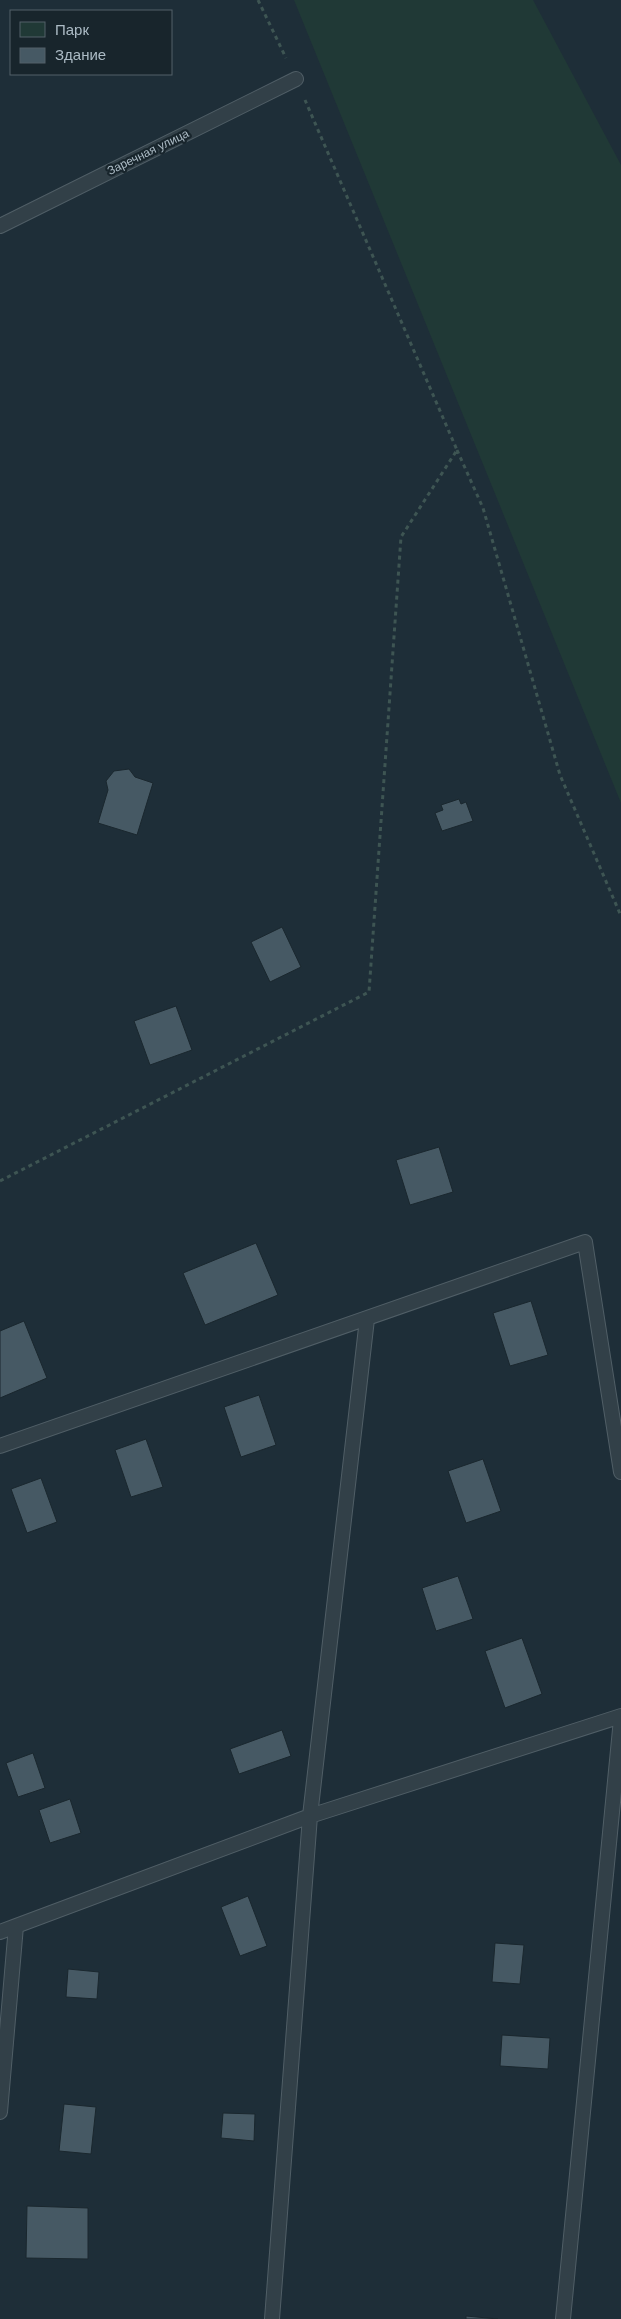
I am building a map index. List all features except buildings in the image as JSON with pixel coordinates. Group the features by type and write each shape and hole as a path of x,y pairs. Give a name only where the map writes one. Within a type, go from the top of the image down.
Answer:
{"lane":[{"name":"Заречная улица","path":"0,226 296,79"},
{"path":"0,1446 585,1242 621,1472"},
{"path":"272,2319 310,1816 367,1319"},
{"path":"0,1932 310,1816 621,1718 564,2319"},
{"path":"0,2112 16,1926"}],"path":[{"path":"258,0 296,79 482,508 560,775 621,916"},
{"path":"0,1181 369,992 401,537 457,450"}],"green space":[{"path":"294,0 533,0 621,165 621,803"}]}
